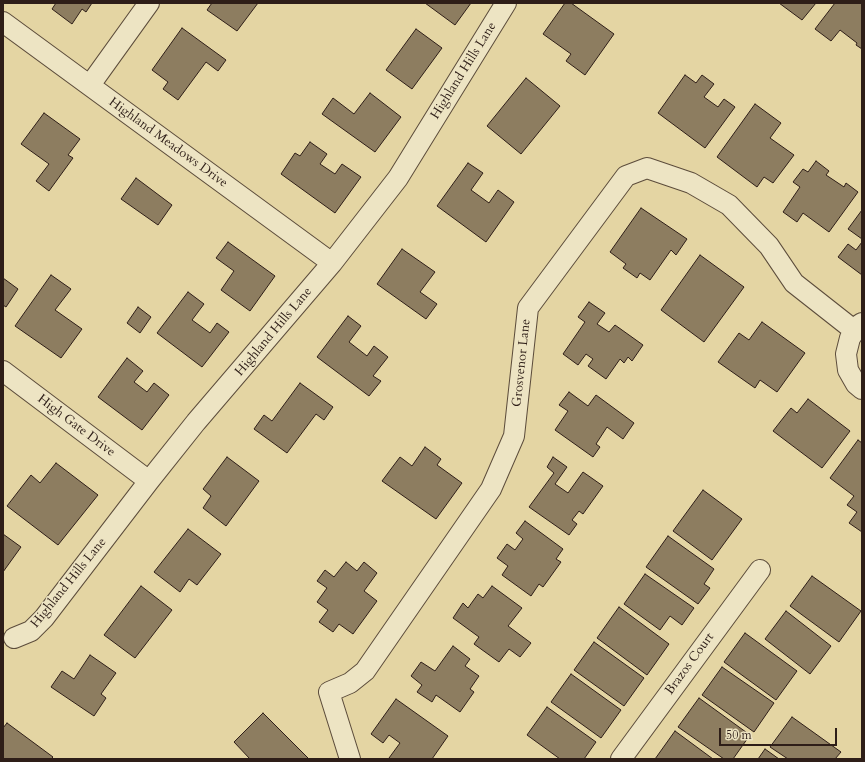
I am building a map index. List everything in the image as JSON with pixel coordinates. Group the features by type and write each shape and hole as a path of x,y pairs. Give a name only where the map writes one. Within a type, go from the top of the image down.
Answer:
{"street":[{"path":"90,85 149,3"},
{"name":"Highland Hills Lane","path":"14,638 31,631 44,618 196,422 332,263 398,178 506,3"},
{"name":"Highland Meadows Drive","path":"3,22 332,263"},
{"name":"Grosvenor Lane","path":"350,759 329,692 350,683 365,671 492,489 514,436 528,308 626,176 647,168 691,182 730,205 769,246 794,283 858,327"},
{"path":"858,327 850,338 846,354 848,370 856,384 862,389"},
{"name":"High Gate Drive","path":"3,371 149,481"},
{"name":"Brazos Court","path":"621,759 760,570"}],"building":[{"path":"56,3 92,3 86,12 82,9 72,24 52,9"},
{"path":"212,3 258,3 237,31 207,10"},
{"path":"425,3 471,3 455,25"},
{"path":"565,3 571,3 614,34 585,75 566,61 571,54 543,34"},
{"path":"779,3 816,3 802,20"},
{"path":"835,3 862,3 862,49 856,45 857,43 840,30 831,41 815,29"},
{"path":"182,28 226,60 218,71 206,62 178,100 163,89 168,82 152,70"},
{"path":"416,29 442,48 412,89 386,70"},
{"path":"685,75 696,83 702,75 714,84 704,97 718,107 724,99 735,107 705,148 658,113"},
{"path":"526,78 560,106 521,154 487,126"},
{"path":"370,93 401,117 375,152 322,114 333,98 354,114"},
{"path":"755,104 781,123 770,138 794,155 773,183 764,177 757,187 717,157"},
{"path":"44,113 80,139 68,155 73,158 49,191 36,181 49,164 21,144"},
{"path":"310,142 327,154 320,164 335,174 342,164 361,177 335,213 281,174 295,153 300,156"},
{"path":"816,161 829,171 826,175 844,187 846,183 858,192 829,232 803,213 797,222 783,212 800,187 793,182 803,169 808,172"},
{"path":"468,163 483,173 471,190 489,203 498,190 514,202 486,242 437,206"},
{"path":"136,178 172,205 158,225 121,199"},
{"path":"641,208 687,239 676,255 671,250 650,280 640,273 637,278 623,268 626,264 610,252"},
{"path":"862,210 862,239 848,229"},
{"path":"228,242 275,276 250,311 221,290 234,271 216,258"},
{"path":"862,242 862,275 838,257 848,244 856,250"},
{"path":"402,249 435,272 420,292 437,304 426,319 377,284"},
{"path":"700,255 744,287 704,342 661,310"},
{"path":"51,275 71,289 55,310 82,329 61,358 15,326"},
{"path":"3,278 18,289 6,307 3,305"},
{"path":"188,292 204,304 192,320 210,333 217,323 229,332 202,367 157,333"},
{"path":"589,302 605,313 597,324 609,332 615,325 643,345 632,361 628,357 624,363 620,359 606,379 588,366 593,359 586,354 578,365 563,354 585,322 578,317"},
{"path":"138,307 151,317 140,333 127,323"},
{"path":"348,316 361,326 349,342 367,356 374,346 388,357 373,376 381,381 369,396 317,357"},
{"path":"762,322 805,353 777,392 760,380 755,388 718,362 739,333 749,340"},
{"path":"127,358 143,371 134,382 147,392 154,383 169,395 142,430 98,397"},
{"path":"300,383 333,407 324,420 316,414 287,453 254,429 264,415 272,421"},
{"path":"569,392 588,406 596,395 634,423 623,439 607,427 596,444 600,447 593,457 555,430 568,411 559,405"},
{"path":"808,399 850,431 822,468 773,431 791,408 797,413"},
{"path":"858,440 862,443 862,532 849,523 857,512 847,505 854,496 830,478"},
{"path":"425,447 441,459 437,465 462,483 436,519 382,481 400,457 412,466"},
{"path":"227,457 259,481 226,526 203,508 211,496 203,489"},
{"path":"553,457 567,467 555,484 568,493 583,472 603,486 583,514 579,511 572,520 577,524 569,535 529,507 554,473 547,467"},
{"path":"56,463 98,495 58,545 7,506 31,475 40,483"},
{"path":"703,490 742,519 712,560 673,531"},
{"path":"525,521 563,549 556,559 561,562 543,587 539,584 531,596 502,575 508,566 497,558 507,544 515,550 523,539 516,533"},
{"path":"188,529 221,554 197,585 189,579 180,592 154,572"},
{"path":"3,534 21,547 3,572"},
{"path":"668,536 714,569 704,584 710,588 698,604 646,567"},
{"path":"346,562 357,571 364,562 377,573 364,591 377,601 353,634 339,624 333,632 319,622 328,610 317,602 327,588 317,581 325,570 334,577"},
{"path":"645,574 694,608 682,625 670,616 660,630 624,604"},
{"path":"812,576 861,611 839,642 790,606"},
{"path":"141,586 172,610 135,658 104,635"},
{"path":"492,586 522,608 508,626 531,643 520,657 509,649 499,662 474,644 479,637 453,618 463,603 468,608 478,594 483,598"},
{"path":"619,607 669,644 647,675 597,638"},
{"path":"786,611 831,646 810,674 765,639"},
{"path":"745,633 797,671 776,700 724,662"},
{"path":"594,642 644,678 624,706 574,670"},
{"path":"453,646 470,659 465,666 479,676 470,689 474,692 460,712 436,695 432,702 417,692 422,685 411,676 421,662 435,671"},
{"path":"90,655 116,673 101,694 106,698 94,716 51,687 62,671 74,679"},
{"path":"722,667 774,703 754,732 702,695"},
{"path":"571,674 621,710 601,738 551,702"},
{"path":"699,698 750,735 733,759 724,759 678,727"},
{"path":"396,699 448,736 432,759 391,759 389,758 400,743 389,735 383,743 371,734"},
{"path":"547,707 596,742 584,759 560,759 527,735"},
{"path":"263,713 308,758 250,759 234,742"},
{"path":"792,717 841,752 835,759 788,759 770,747"},
{"path":"7,723 53,757 51,759 3,759 3,728"},
{"path":"675,731 713,759 655,759"},
{"path":"765,749 779,759 758,759"}]}
